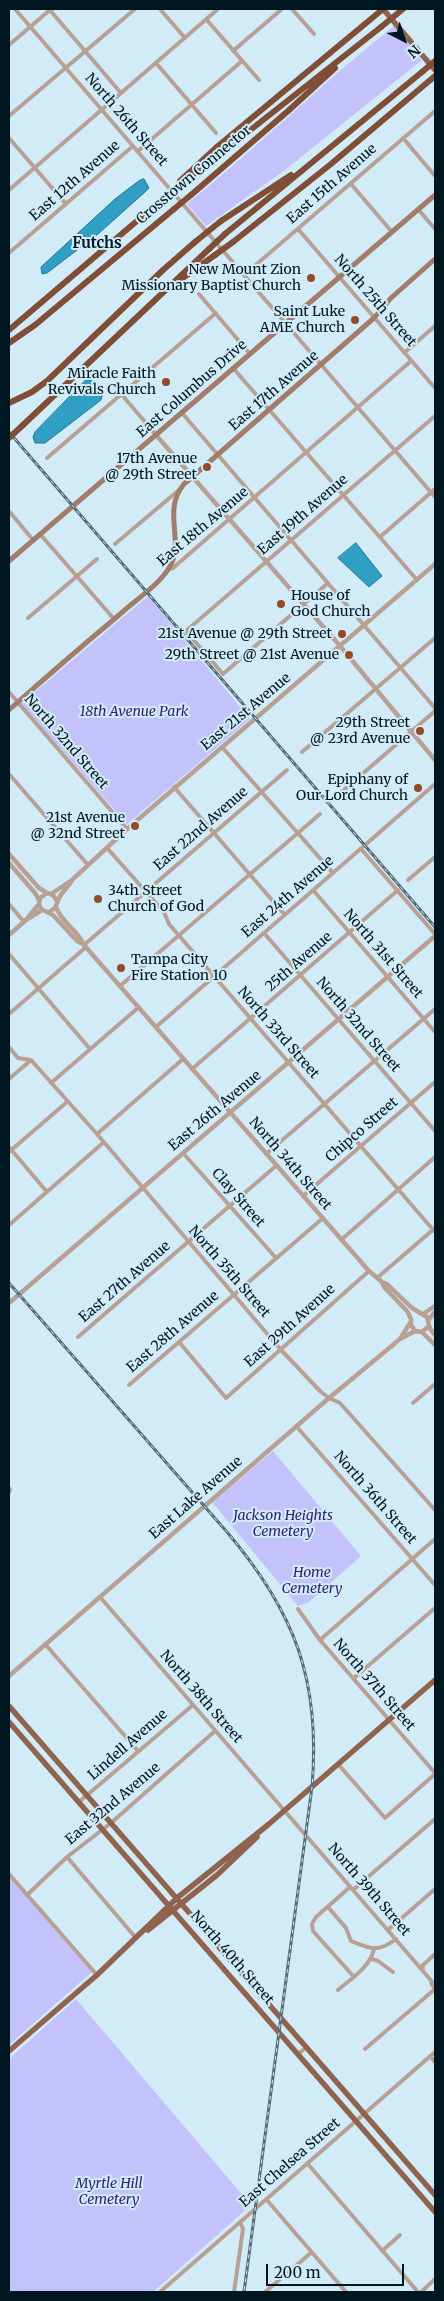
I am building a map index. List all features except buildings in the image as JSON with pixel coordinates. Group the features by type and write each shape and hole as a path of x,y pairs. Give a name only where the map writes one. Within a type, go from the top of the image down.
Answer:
{"highway":[{"path":"9,330 181,182 232,134 383,9"},
{"path":"181,182 403,9"},
{"name":"Crosstown Connector","path":"9,343 22,336 190,195 288,111 367,38"},
{"path":"9,438 209,248 435,61"},
{"path":"160,294 233,242 332,164 435,76"},
{"path":"9,403 32,392 61,368 157,276 221,221 271,187 304,168"}],"main road":[{"path":"383,9 435,70"},
{"name":"East Columbus Drive","path":"9,561 435,195"},
{"name":"East 17th Avenue","path":"179,490 192,476 374,318 391,298 435,260"},
{"path":"168,570 174,560 172,515 175,497 179,490"},
{"name":"East 18th Avenue","path":"9,710 168,570"},
{"path":"9,2051 97,1975 177,1898 269,1824 435,1680"},
{"name":"North 40th Street","path":"9,1706 435,2195"},
{"name":"North 40th Street","path":"9,1722 404,2176 434,2208"},
{"path":"136,1938 183,1905 269,1824"}],"street":[{"name":"North 26th Street","path":"15,9 395,451 433,491 435,497"},
{"path":"9,45 50,9 121,93"},
{"path":"9,116 135,9"},
{"path":"160,9 185,38"},
{"path":"9,190 218,9"},
{"path":"233,51 282,9"},
{"path":"295,10 314,34"},
{"path":"206,20 258,80"},
{"name":"East 12th Avenue","path":"138,151 242,61"},
{"path":"156,63 216,133"},
{"name":"East 15th Avenue","path":"244,275 435,111"},
{"path":"9,138 66,204"},
{"path":"403,138 435,176"},
{"name":"East 12th Avenue","path":"9,253 133,146"},
{"path":"351,184 392,232"},
{"path":"418,209 435,229"},
{"name":"North 25th Street","path":"298,229 435,388"},
{"path":"199,294 250,354"},
{"path":"47,458 216,313"},
{"path":"404,353 435,326"},
{"name":"East 18th Avenue","path":"168,570 173,568 255,498 411,361"},
{"path":"233,368 417,580"},
{"path":"117,389 304,604 435,760"},
{"path":"182,413 435,709 338,795"},
{"name":"East 19th Avenue","path":"304,604 223,674 186,631 435,416"},
{"path":"114,544 179,490"},
{"path":"380,537 433,491"},
{"path":"9,511 33,540"},
{"path":"40,534 114,619"},
{"path":"28,618 97,559"},
{"name":"East 21st Avenue","path":"57,901 72,880 126,829 435,564"},
{"path":"304,604 328,583"},
{"path":"302,752 435,638"},
{"name":"North 32nd Street","path":"9,692 126,829"},
{"path":"222,747 333,873"},
{"name":"East 22nd Avenue","path":"9,1014 145,892 287,770"},
{"path":"9,774 88,865"},
{"name":"East 24th Avenue","path":"156,1027 313,890 362,850 435,784"},
{"path":"174,788 285,915"},
{"path":"120,986 320,814"},
{"name":"North 33rd Street","path":"106,848 164,912 169,924 434,1230"},
{"path":"362,850 435,935"},
{"path":"9,854 39,888 57,901 56,907 49,912 42,910 9,935"},
{"path":"408,880 435,857"},
{"path":"9,863 35,893 42,910"},
{"name":"East 21st Avenue","path":"49,894 72,880"},
{"name":"North 31st Street","path":"313,890 435,1032"},
{"name":"25th Avenue","path":"192,1069 398,890"},
{"path":"25,921 39,902 49,894"},
{"path":"9,904 25,921"},
{"name":"North 34th Street","path":"56,907 80,936 85,946"},
{"name":"North 34th Street","path":"49,912 85,946 369,1271 420,1313"},
{"name":"North 32nd Street","path":"264,933 435,1131"},
{"name":"East 26th Avenue","path":"9,1303 339,1020 435,935"},
{"path":"9,954 90,1049"},
{"path":"51,1083 138,1007"},
{"path":"266,1154 435,1009"},
{"name":"North 35th Street","path":"9,1047 18,1058 31,1060 104,1142 187,1242 235,1294 281,1350 329,1398 340,1403 435,1510"},
{"path":"9,1079 31,1060"},
{"path":"97,1134 183,1060"},
{"name":"Chipco Street","path":"303,1196 435,1082"},
{"path":"47,1192 10,1150 67,1102"},
{"path":"9,1225 104,1142"},
{"name":"Clay Street","path":"183,1153 276,1258"},
{"path":"341,1240 435,1157"},
{"name":"East 27th Avenue","path":"78,1337 277,1165"},
{"name":"East 28th Avenue","path":"129,1385 323,1218"},
{"path":"377,1278 434,1230"},
{"name":"East 29th Avenue","path":"179,1342 226,1398 369,1271"},
{"name":"North 34th Street","path":"382,1282 384,1287 407,1311 411,1321"},
{"path":"435,1306 420,1313 411,1321 415,1331 422,1332 435,1345"},
{"path":"435,1312 429,1319 429,1326 435,1335"},
{"path":"420,1313 429,1319"},
{"name":"East Lake Avenue","path":"400,1339 411,1321"},
{"path":"422,1332 429,1326"},
{"name":"East Lake Avenue","path":"9,1676 329,1398 400,1339 415,1331"},
{"path":"413,1403 435,1384"},
{"name":"North 36th Street","path":"297,1427 435,1585"},
{"path":"320,1640 435,1539"},
{"name":"North 38th Street","path":"100,1597 285,1810"},
{"path":"354,1678 435,1608"},
{"name":"North 37th Street","path":"298,1610 320,1640 435,1773"},
{"path":"45,1644 138,1751"},
{"name":"Lindell Avenue","path":"79,1802 193,1705"},
{"name":"East 32nd Avenue","path":"27,1895 67,1857 103,1830 215,1731"},
{"path":"33,1750 41,1743"},
{"path":"338,1764 385,1818 435,1773"},
{"name":"North 39th Street","path":"285,1810 435,1985"},
{"path":"354,1977 313,1931 313,1920 435,1819"},
{"path":"67,1857 136,1938"},
{"path":"9,1874 97,1975"},
{"path":"388,1930 435,1889"},
{"path":"328,1907 346,1928 351,1942 374,1949 386,1947 396,1939"},
{"path":"338,1990 372,1960 374,1949"},
{"path":"366,2049 435,1989 422,1966 435,1954"},
{"path":"372,1960 378,1961 392,1972"},
{"path":"234,1979 242,1973"},
{"path":"298,2054 307,2047"},
{"name":"East Chelsea Street","path":"160,2292 435,2052"},
{"path":"430,2056 435,2062"},
{"path":"307,2164 419,2292 435,2279"},
{"path":"404,2176 412,2169"},
{"path":"266,2199 346,2292"},
{"path":"234,2292 243,2229 240,2222"},
{"path":"382,2251 400,2235"},
{"path":"265,2292 312,2252"}],"green space":[{"path":"394,26 422,60 285,170 206,226 187,204"},
{"name":"18th Avenue Park","path":"148,596 250,719 127,824 21,704"},
{"name":"Jackson Heights Cemetery","path":"273,1451 361,1556 309,1602 298,1606 212,1502"},
{"path":"9,1874 93,1971 9,2045"},
{"name":"Myrtle Hill Cemetery","path":"76,1999 251,2205 153,2292 9,2292 9,2059"}],"shaded area":[{"path":"144,179 149,188 145,192 98,234 47,273 42,274 41,267 115,199"},
{"path":"86,380 91,380 103,393 101,400 45,443 35,443 33,437 35,432"},
{"path":"356,543 382,576 369,587 338,558"}],"railway":[{"path":"9,432 435,927"},
{"path":"9,1283 227,1532 251,1562 286,1620 298,1650 307,1681 312,1714 314,1749 312,1787 244,2292"}],"place":[{"name":"New Mount Zion Missionary Baptist Church","path":"311,278"},
{"name":"Saint Luke AME Church","path":"355,320"},
{"name":"Miracle Faith Revivals Church","path":"166,382"},
{"name":"17th Avenue @ 29th Street","path":"207,467"},
{"name":"House of God Church","path":"281,604"},
{"name":"21st Avenue @ 29th Street","path":"342,634"},
{"name":"29th Street @ 21st Avenue","path":"349,655"},
{"name":"29th Street @ 23rd Avenue","path":"420,731"},
{"name":"Epiphany of Our Lord Church","path":"418,788"},
{"name":"21st Avenue @ 32nd Street","path":"135,826"},
{"name":"34th Street Church of God","path":"98,899"},
{"name":"Tampa City Fire Station 10","path":"121,968"}],"district":[{"name":"Futchs","path":"97,244"}],"park label":[{"name":"Home Cemetery","path":"312,1582"}]}
